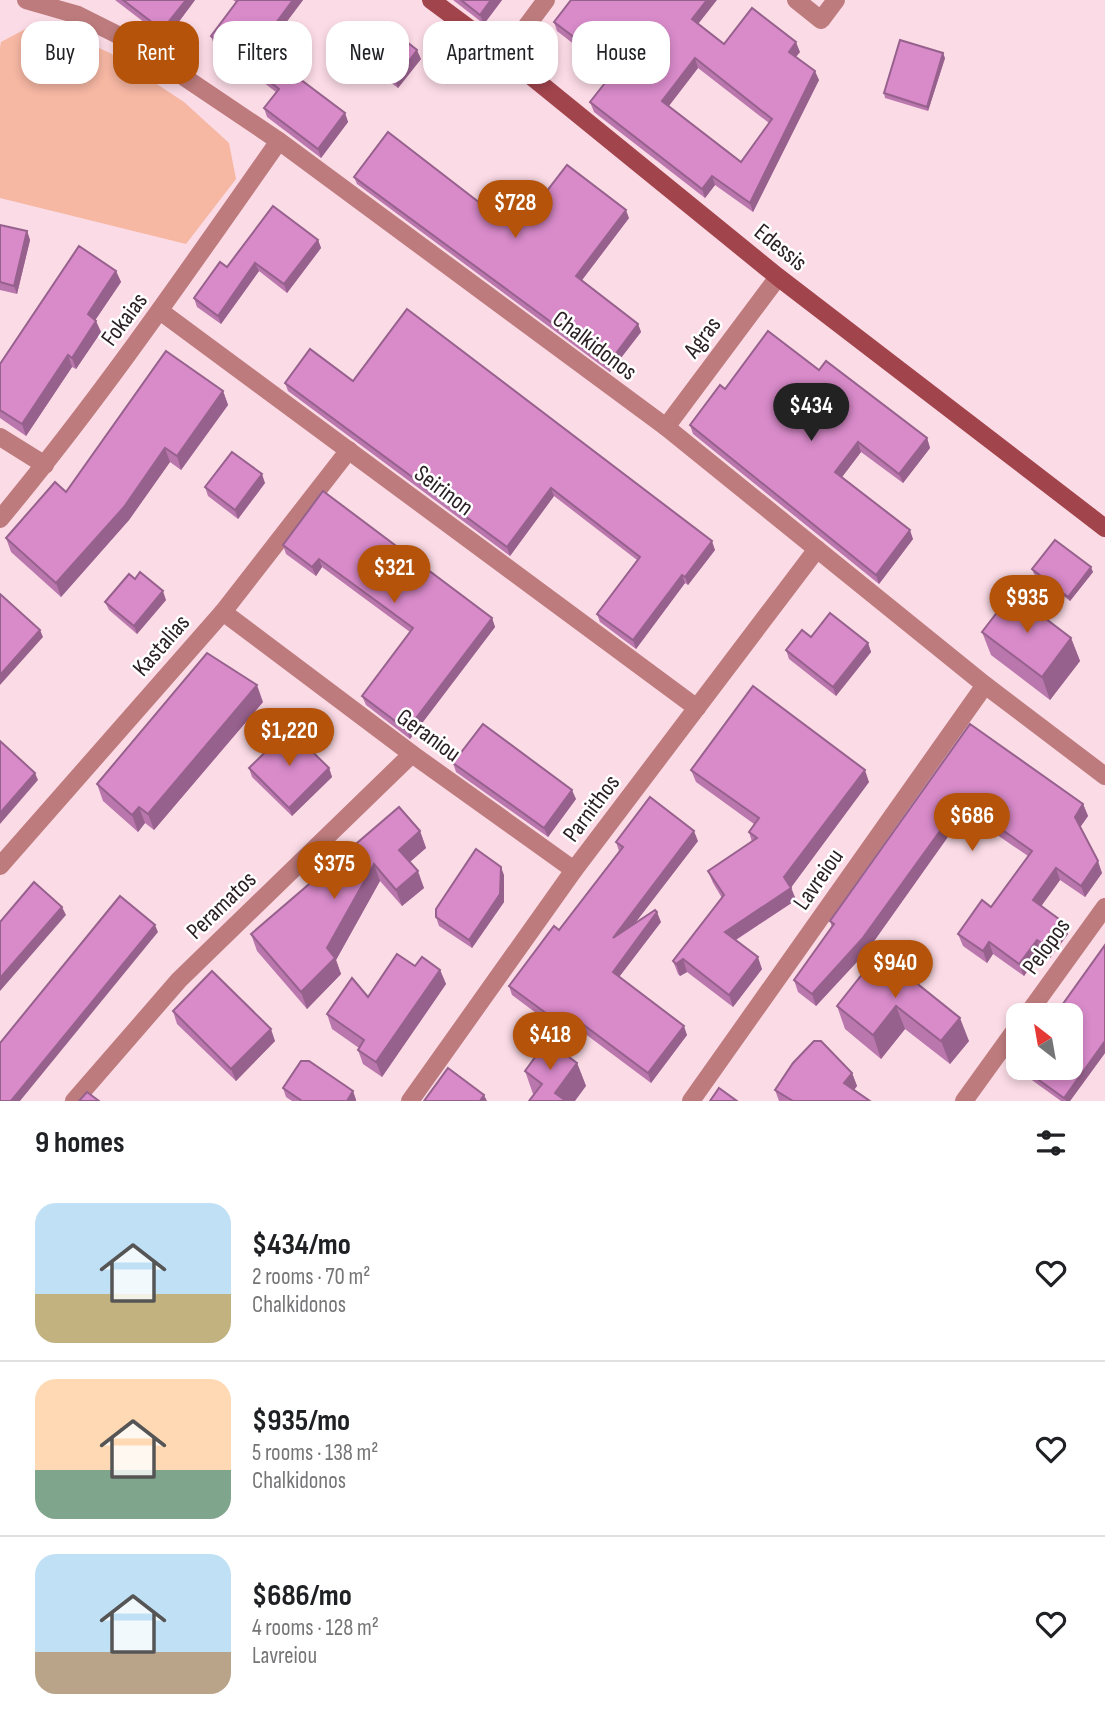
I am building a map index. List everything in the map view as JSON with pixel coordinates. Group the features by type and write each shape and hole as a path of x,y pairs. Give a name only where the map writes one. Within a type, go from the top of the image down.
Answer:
{"main road":[{"name":"Edessis","path":"431,0 459,21"},
{"name":"Edessis","path":"541,84 778,277 1105,528"}],"street":[{"name":"Chalkidonos","path":"26,0 78,15 132,42 279,141 666,427 985,685 1105,776"},
{"path":"530,21 546,0"},
{"path":"796,0 821,20 836,0"},
{"name":"Fokaias","path":"0,519 45,465 160,311 279,141"},
{"name":"Agras","path":"666,427 778,277"},
{"name":"Seirinon","path":"160,311 697,708"},
{"path":"0,437 45,465"},
{"name":"Kastalias","path":"0,866 223,612 349,450"},
{"name":"Parnithos","path":"410,1101 574,870 817,549"},
{"name":"Geraniou","path":"223,612 412,754 574,870"},
{"name":"Lavreiou","path":"691,1101 985,685"},
{"name":"Peramatos","path":"74,1101 179,980 412,754"},
{"name":"Pelopos","path":"1036,1003 1105,907"},
{"path":"964,1101 1006,1043"}],"shaded area":[{"path":"21,31 21,84 99,84 99,48 113,55 113,84 157,84 184,102 229,143 236,179 186,244 0,198 1,42"}],"building":[{"path":"123,0 186,0 169,21 150,21"},
{"path":"238,0 293,0 277,21 222,21"},
{"path":"461,0 491,0 480,15"},
{"path":"571,0 707,0 692,19 724,44 752,8 796,42 789,52 815,71 750,203 712,176 702,189 590,102 604,84 670,84 670,21 572,21 572,36 555,21","holes":["695,58 772,119 741,162 662,101"]},
{"path":"900,40 943,53 927,107 884,93"},
{"path":"409,44 417,50 409,61"},
{"path":"273,84 307,84 345,113 318,149 264,108 279,89"},
{"path":"388,132 516,231 567,165 626,210 576,276 638,324 608,364 354,177"},
{"path":"273,206 318,240 284,284 255,263 218,316 194,298 220,262 227,267"},
{"path":"0,225 27,231 14,286 0,282"},
{"path":"79,246 116,271 88,314 96,321 72,358 68,355 22,424 0,410 0,364"},
{"path":"407,309 712,541 685,577 682,575 633,640 597,614 640,557 551,488 507,547 285,383 310,349 353,381"},
{"path":"768,331 819,370 826,361 927,438 899,474 858,442 835,472 910,530 876,575 690,425 720,385 725,389"},
{"path":"166,351 223,391 177,456 165,448 124,507 56,583 6,538 55,482 66,492"},
{"path":"232,452 262,474 235,510 205,487"},
{"path":"323,491 492,618 407,730 362,696 413,628 319,559 312,567 283,545"},
{"path":"1055,540 1091,567 1068,597 1032,569"},
{"path":"140,572 163,591 134,626 105,602 129,574 135,579"},
{"path":"1012,593 1071,638 1042,677 982,632"},
{"path":"0,594 40,630 0,675"},
{"path":"830,613 868,643 833,687 786,650 802,630 811,637"},
{"path":"207,653 257,685 148,814 139,807 132,815 97,784"},
{"path":"753,686 865,770 784,877 791,888 725,932 758,957 729,995 683,959 676,964 673,961 724,895 708,871 757,838 749,832 759,818 691,770"},
{"path":"483,724 572,790 544,828 453,763"},
{"path":"970,724 1083,804 1075,817 1098,861 1081,886 1056,868 1033,900 1063,922 1046,946 1037,940 1019,964 989,942 983,951 958,934 982,900 991,907 1032,851 967,805 953,813 862,939 812,994 794,980 834,924 830,921"},
{"path":"289,729 329,768 289,808 249,768"},
{"path":"0,741 35,773 0,813"},
{"path":"650,797 694,831 613,938 655,910 657,912 613,972 684,1026 648,1073 577,1020 569,1030 509,986 554,926 559,930 623,847 616,842"},
{"path":"399,807 420,831 399,850 418,871 396,890 374,864 327,948 335,958 301,992 251,934"},
{"path":"476,849 501,867 500,894 469,940 436,917 436,909"},
{"path":"34,882 62,907 0,978 0,922"},
{"path":"120,896 155,925 11,1101 0,1101 0,1043"},
{"path":"1105,945 1105,1041 1083,1072 1083,1003 1064,1003"},
{"path":"879,953 960,1018 941,1041 896,1006 873,1035 837,1006"},
{"path":"397,954 415,966 422,957 440,970 376,1062 358,1050 364,1040 327,1014 352,978 368,997"},
{"path":"212,971 271,1029 231,1069 173,1011"},
{"path":"547,1041 577,1063 555,1093 566,1101 529,1101 542,1084 525,1071"},
{"path":"814,1041 821,1041 852,1073 844,1083 870,1101 793,1101 775,1090 793,1063"},
{"path":"301,1061 309,1061 353,1091 347,1101 302,1101 283,1088"},
{"path":"448,1068 484,1095 480,1101 424,1101"},
{"path":"1039,1080 1077,1080 1064,1098"},
{"path":"719,1088 737,1101 710,1101"},
{"path":"87,1092 99,1101 79,1101"}]}
